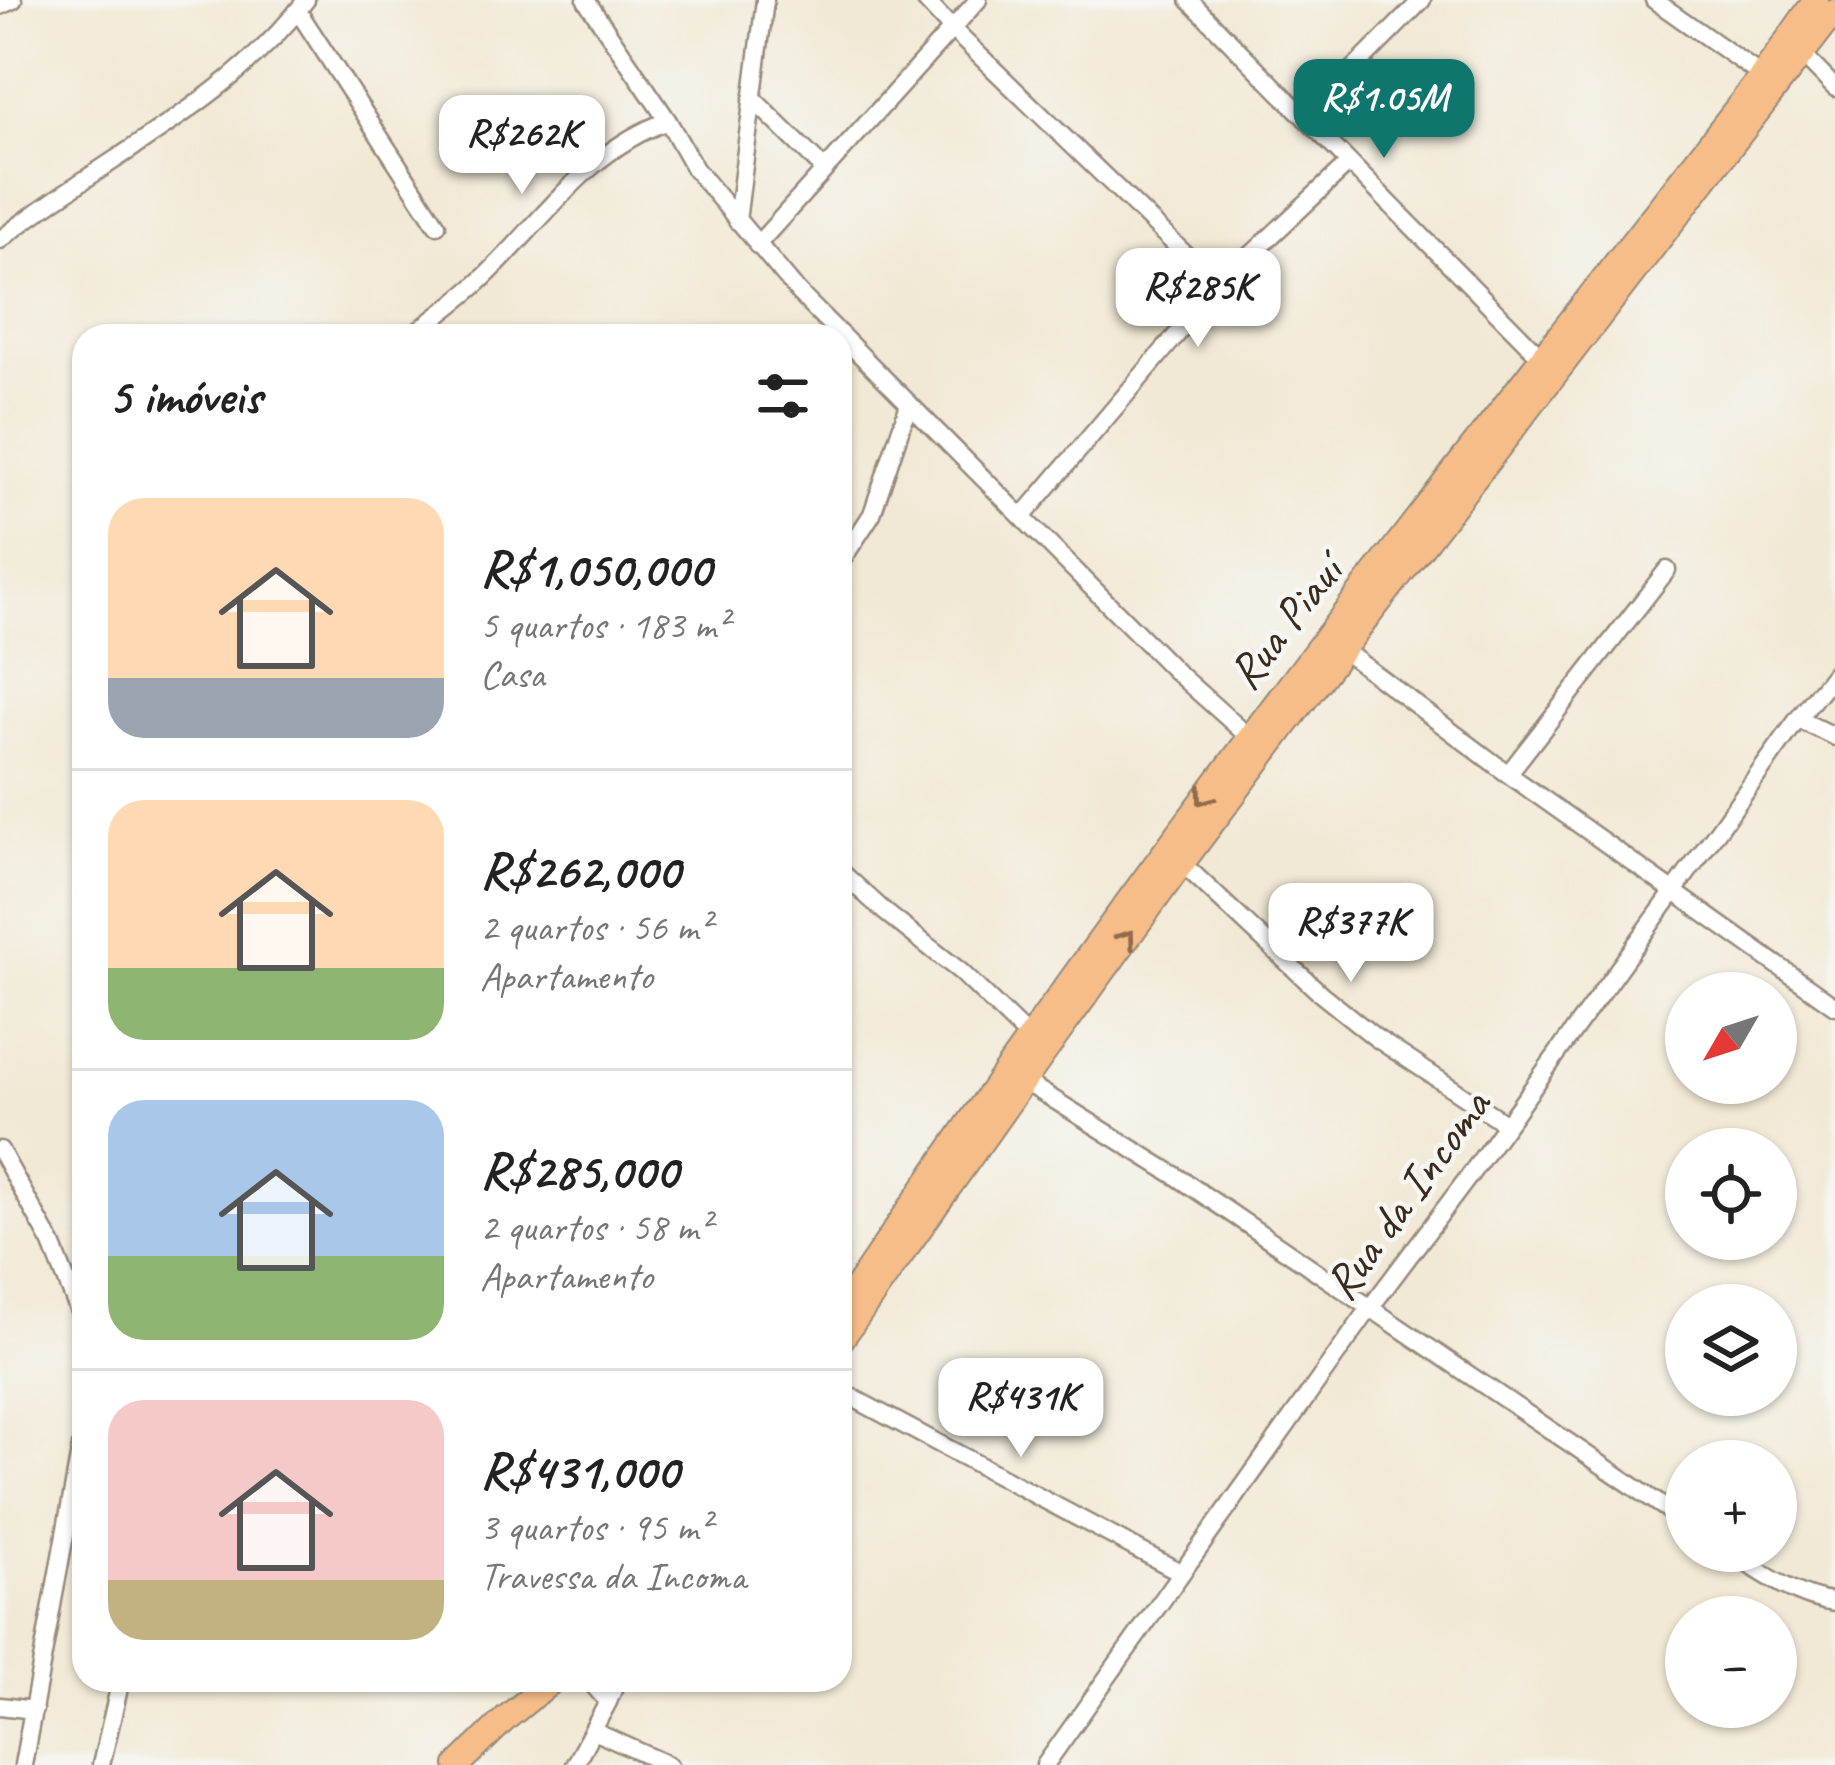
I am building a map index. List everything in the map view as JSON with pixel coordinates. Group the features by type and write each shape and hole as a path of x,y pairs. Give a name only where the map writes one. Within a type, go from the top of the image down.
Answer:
{"main road":[{"name":"Rua Piauí","path":"852,1324 1333,643 1542,358 1762,76 1795,47 1816,0"},
{"path":"1333,643 1795,47 1835,11"},
{"name":"Rua Piauí","path":"852,1294 932,1174 1249,737 1333,643"},
{"path":"449,1765 526,1692"},
{"path":"458,1765 538,1692"}],"street":[{"path":"0,6 13,0"},
{"path":"586,0 695,169 829,324"},
{"path":"737,220 765,0"},
{"path":"925,0 1218,286"},
{"path":"758,244 978,0"},
{"path":"1190,0 1542,358"},
{"path":"1305,118 1422,0"},
{"path":"1654,0 1762,76"},
{"path":"0,240 200,102 302,5 437,225"},
{"path":"1795,47 1835,88"},
{"path":"752,98 825,170"},
{"path":"427,324 478,282 585,172 632,135 668,121"},
{"path":"1023,516 1218,286 1349,163"},
{"path":"852,347 1175,671 1249,737"},
{"path":"852,545 872,514 909,404"},
{"path":"1508,774 1667,570"},
{"path":"1333,643 1508,774 1835,1006"},
{"name":"Rua da Incoma","path":"1045,1765 1370,1309 1835,672"},
{"path":"1798,718 1835,737"},
{"path":"1182,863 1321,994 1376,1038 1506,1124"},
{"path":"852,882 961,972 1029,1038"},
{"path":"1024,1081 1176,1176 1665,1508"},
{"path":"0,1150 52,1244 72,1294"},
{"path":"852,1397 1180,1572"},
{"path":"23,1765 72,1519"},
{"path":"62,1558 72,1560"},
{"path":"1764,1572 1835,1604"},
{"path":"100,1765 118,1692"},
{"path":"599,1692 608,1702"},
{"path":"574,1765 612,1692"},
{"path":"0,1706 34,1710"},
{"path":"593,1731 669,1765"}]}
